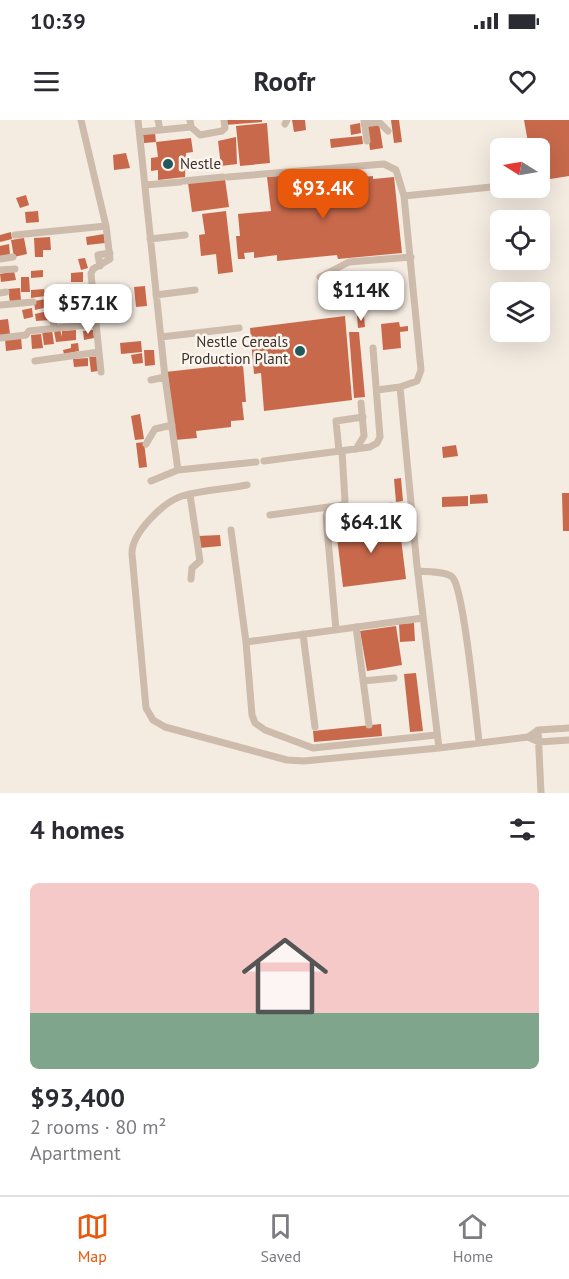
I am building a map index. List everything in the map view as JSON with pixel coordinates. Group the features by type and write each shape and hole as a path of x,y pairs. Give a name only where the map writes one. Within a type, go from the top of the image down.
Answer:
{"street":[{"path":"81,120 110,252 109,260 93,269 91,274 101,372"},
{"path":"138,120 165,377 178,470"},
{"path":"158,120 160,130"},
{"path":"140,132 190,123 200,135 222,131 225,128 224,120"},
{"path":"367,141 364,122 380,123 388,131"},
{"path":"145,185 384,164 396,170 404,196 421,370 417,381 400,387 377,390"},
{"path":"404,196 490,187"},
{"path":"15,236 106,226"},
{"path":"150,239 185,235"},
{"path":"0,259 13,257"},
{"path":"320,277 350,262 411,257"},
{"path":"0,270 15,269"},
{"path":"156,295 195,290"},
{"path":"0,305 33,302"},
{"path":"53,317 54,328"},
{"path":"0,338 54,328 96,324"},
{"path":"161,337 239,328"},
{"path":"151,481 178,470 356,449 370,447 377,443 380,437 373,348"},
{"path":"34,361 99,352"},
{"path":"151,380 165,377"},
{"path":"400,387 423,618 439,748"},
{"path":"356,449 364,436 361,403"},
{"path":"270,515 343,506 345,501 341,451 336,421 363,417"},
{"path":"146,444 155,429 172,425"},
{"path":"247,485 190,495 171,502 140,528 132,548 146,708 153,720 165,727 287,760 304,761 528,737 538,730 569,728"},
{"path":"190,495 200,561 192,568 190,579"},
{"path":"336,630 327,513 392,506 400,511 412,511"},
{"path":"231,530 246,642 252,715 255,723 265,730 313,748 436,735"},
{"path":"418,571 448,574 455,581 461,606 479,742"},
{"path":"246,642 423,618"},
{"path":"356,627 369,725"},
{"path":"303,634 315,727"},
{"path":"363,681 394,678"},
{"path":"538,730 540,793"},
{"path":"528,737 539,742 569,740"}],"building":[{"path":"224,120 262,120 262,122 225,125"},
{"path":"292,120 305,120 306,130 294,132"},
{"path":"391,120 399,120 402,142 394,143"},
{"path":"524,120 569,120 569,176 550,179 550,138 527,138"},
{"path":"267,123 270,163 240,166 236,126"},
{"path":"360,123 361,133 351,135 350,125"},
{"path":"379,123 383,148 370,150 367,125"},
{"path":"155,133 156,142 144,143 143,134"},
{"path":"362,136 363,144 331,148 330,139"},
{"path":"236,137 237,164 221,166 218,141"},
{"path":"191,138 193,152 186,153 185,177 158,180 158,170 151,171 151,158 158,157 156,142"},
{"path":"126,153 130,168 114,170 113,155"},
{"path":"312,173 313,182 373,176 373,179 394,177 402,253 338,259 337,255 277,261 277,255 254,258 254,252 244,253 245,259 238,259 236,236 240,236 238,214 271,211 267,177"},
{"path":"225,179 229,207 192,212 188,183"},
{"path":"26,195 29,205 20,208 16,198"},
{"path":"38,211 39,222 26,223 25,212"},
{"path":"226,211 233,272 218,274 216,254 201,256 199,235 205,234 202,214"},
{"path":"11,232 12,239 0,242 0,235"},
{"path":"104,234 105,243 87,245 86,237"},
{"path":"50,237 51,250 43,250 43,257 35,257 34,238"},
{"path":"24,238 27,254 14,257 11,240"},
{"path":"9,244 10,255 0,256 0,246"},
{"path":"85,258 88,268 81,270 78,259"},
{"path":"43,270 43,277 31,278 31,271"},
{"path":"14,271 16,280 1,282 0,274"},
{"path":"83,272 83,282 71,282 71,273"},
{"path":"21,277 29,277 30,292 21,292"},
{"path":"145,286 147,306 136,307 134,287"},
{"path":"20,288 21,301 10,303 8,289"},
{"path":"44,289 45,296 31,298 31,290"},
{"path":"89,291 91,300 81,302 79,292"},
{"path":"47,299 48,307 35,310 34,301"},
{"path":"32,308 33,317 24,319 22,310"},
{"path":"78,308 79,315 65,317 64,309"},
{"path":"48,311 50,320 36,321 35,314"},
{"name":"Nestle Cereals Production Plant","path":"345,316 352,400 264,411 261,373 254,374 250,328"},
{"path":"357,316 364,316 365,327 358,328"},
{"path":"8,319 10,334 0,336 0,320"},
{"path":"399,322 400,327 408,326 408,331 400,332 401,348 383,350 381,324"},
{"path":"60,329 62,337 62,331 76,330 76,340 56,342 54,331"},
{"path":"52,330 54,344 44,345 42,331"},
{"path":"93,330 94,338 84,340 83,331"},
{"path":"349,332 359,332 365,397 354,398"},
{"path":"41,334 43,348 32,349 31,335"},
{"path":"21,337 22,349 6,351 5,339"},
{"path":"141,341 142,352 121,354 120,343"},
{"path":"78,343 79,351 64,354 63,350 71,348 71,344"},
{"path":"144,350 154,350 155,365 145,366"},
{"path":"97,353 98,371 91,372 89,355"},
{"path":"142,353 143,363 133,364 131,355"},
{"path":"88,358 88,366 74,367 73,359"},
{"path":"233,359 234,365 243,364 246,402 242,402 244,420 231,421 231,427 196,431 197,438 175,440 165,372 220,366 220,361"},
{"path":"140,414 144,439 135,440 131,416"},
{"path":"144,442 147,467 139,468 136,443"},
{"path":"456,445 458,456 443,458 442,447"},
{"path":"401,478 403,501 396,502 394,479"},
{"path":"562,493 569,493 569,531 563,531"},
{"path":"487,494 488,503 470,504 470,495"},
{"path":"468,496 468,506 442,507 442,497"},
{"path":"386,511 387,518 341,522 341,516"},
{"path":"399,522 406,579 343,587 336,529"},
{"path":"220,535 221,546 199,548 198,536"},
{"path":"414,623 415,641 400,642 399,624"},
{"path":"396,626 402,665 367,671 360,631"},
{"path":"416,673 423,731 410,732 404,674"},
{"path":"381,724 382,736 314,742 313,731"}],"place":[{"name":"Nestle","path":"168,164"},
{"name":"Nestle Cereals Production Plant","path":"300,351"}]}
